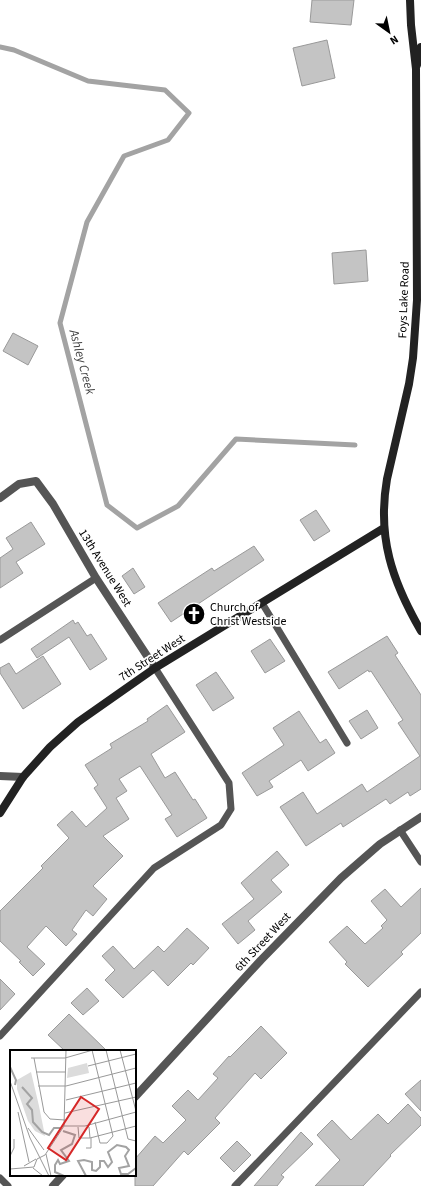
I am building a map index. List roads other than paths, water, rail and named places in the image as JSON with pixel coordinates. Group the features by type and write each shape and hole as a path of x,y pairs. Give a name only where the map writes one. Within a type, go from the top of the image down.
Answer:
{"street":[{"name":"Foys Lake Road","path":"410,0 416,69 418,268 415,332 409,384 384,492 383,505 387,550 393,573 400,593 421,631"},
{"name":"Foys Lake Road","path":"416,69 421,47"},
{"name":"13th Avenue West","path":"0,498 19,484 36,481 52,504 96,578 155,668"},
{"name":"7th Street West","path":"0,813 23,777 50,747 78,722 155,668 384,528"},
{"path":"0,776 23,777"},
{"name":"6th Street West","path":"136,1096 261,960 341,878 380,844 421,817"},
{"path":"53,1186 62,1176"}],"lane":[{"path":"0,640 96,578"},
{"path":"262,603 347,743"},
{"path":"0,1036 154,868 221,825 231,809 229,783 155,668"},
{"path":"400,830 421,862"},
{"path":"235,1186 421,992"},
{"path":"0,1178 8,1186"}],"waterway":[{"name":"Ashley Creek","path":"0,47 14,50 88,81 165,90 189,113 168,140 124,156 87,222 60,323 107,505 137,528 178,506 236,439 355,445"}],"place":[{"name":"Church of Christ Westside","path":"194,614"}]}
